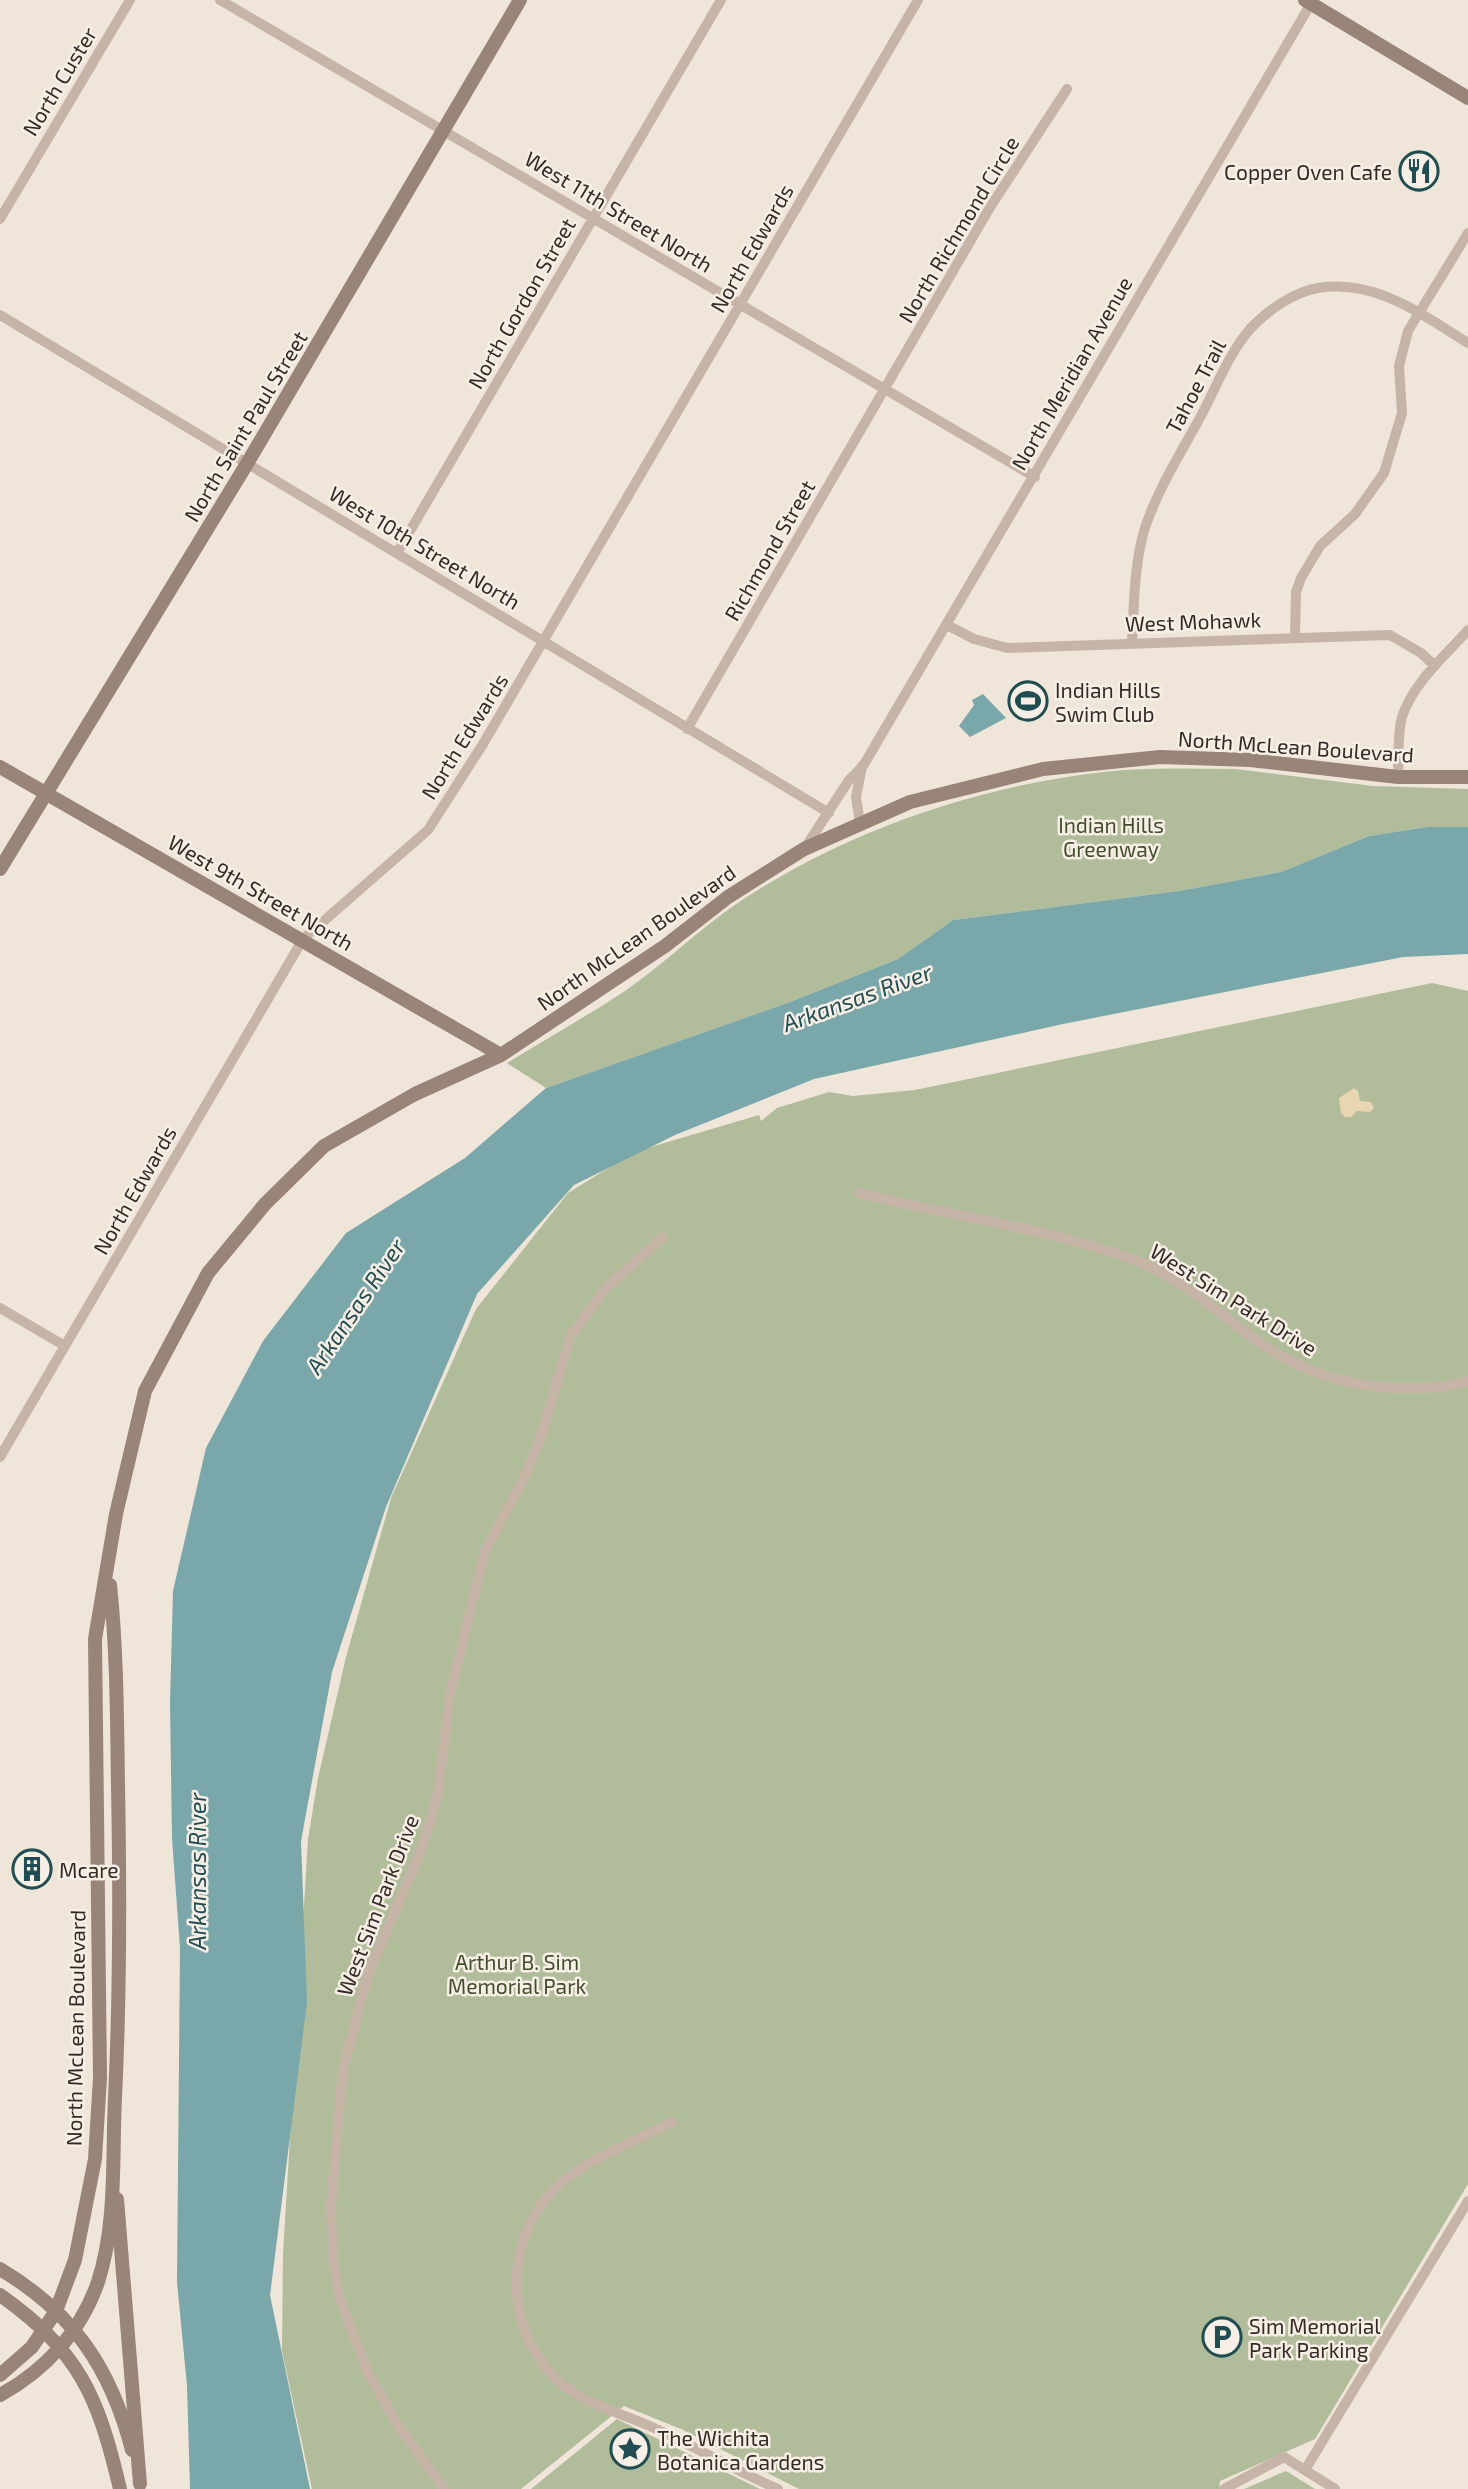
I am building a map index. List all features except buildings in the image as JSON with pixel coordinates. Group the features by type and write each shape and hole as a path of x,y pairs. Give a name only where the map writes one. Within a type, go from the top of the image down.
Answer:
{"main road":[{"name":"North Saint Paul Street","path":"0,869 248,462 520,0"},
{"path":"1310,1 1468,98"},
{"name":"North McLean Boulevard","path":"46,2330 75,2260 95,2159 99,2120 95,1639 116,1514 145,1391 208,1273 265,1204 324,1146 415,1094 501,1055 665,946 728,897 804,849 910,802 995,779 1103,761 1160,757 1251,760 1398,777 1468,777"},
{"name":"West 9th Street North","path":"0,767 501,1055"},
{"name":"North McLean Boulevard","path":"61,2347 74,2329 97,2285 105,2258 114,2175 120,1935 116,1642 108,1570"},
{"path":"114,2175 141,2486"},
{"path":"0,2269 56,2311 91,2350 117,2399 141,2486"},
{"path":"0,2295 46,2330 61,2347 97,2406 120,2489"},
{"path":"0,2375 25,2354 46,2330"},
{"path":"0,2395 36,2372 61,2347"}],"street":[{"name":"North Custer","path":"0,219 130,0"},
{"name":"West 11th Street North","path":"219,0 444,129 1035,477"},
{"name":"North Gordon Street","path":"397,553 721,0"},
{"name":"North Edwards","path":"0,1457 303,939 428,830 543,642 918,0"},
{"name":"North Meridian Avenue","path":"804,849 849,780 863,765 947,625 1310,1"},
{"name":"North Richmond Circle","path":"885,389 989,209 1067,89"},
{"path":"1295,636 1296,593 1309,560 1372,492 1392,453 1402,412 1401,353 1408,331 1468,233"},
{"name":"Tahoe Trail","path":"1132,642 1137,564 1144,530 1156,501 1248,331 1280,304 1315,288 1367,288 1419,312 1468,343"},
{"name":"West 10th Street North","path":"0,315 829,813"},
{"name":"Richmond Street","path":"687,729 885,389"},
{"name":"West Mohawk","path":"947,625 974,639 1007,648 1295,636 1391,635 1421,653 1436,666"},
{"path":"1398,777 1402,717 1420,684 1468,630"},
{"name":"North Meridian Avenue","path":"860,823 856,797 863,765"},
{"name":"West Sim Park Drive","path":"859,1193 1050,1233 1135,1260 1190,1290 1270,1350 1292,1362 1338,1379 1378,1388 1438,1388 1468,1381"},
{"name":"West Sim Park Drive","path":"444,2489 396,2422 368,2373 340,2299 332,2243 331,2206 343,2069 369,1972 420,1853 431,1819 438,1793 450,1695 485,1551 541,1437 563,1353 570,1337 606,1288 662,1238"},
{"path":"0,1308 65,1346"},
{"path":"672,2122 589,2165 561,2183 546,2197 527,2228 517,2265 521,2321 540,2358 575,2393 656,2428 778,2489"},
{"path":"1305,2470 1468,2201"},
{"path":"1224,2489 1284,2458 1335,2489"}],"green space":[{"name":"Indian Hills Greenway","path":"1137,769 1236,769 1373,786 1468,789 1468,827 1427,827 1369,836 1281,872 1179,891 953,920 898,959 790,1002 546,1088 507,1063 625,991 729,909 771,882 861,836 956,802 1054,779"},
{"name":"Arthur B. Sim Memorial Park","path":"1432,983 1468,991 1468,2184 1315,2439 1220,2481 1219,2489 799,2489 681,2429 624,2406 521,2489 312,2489 282,2351 283,2254 308,1839 318,1778 346,1657 391,1498 476,1309 568,1193 634,1152 759,1115 761,1121 777,1108 829,1092 853,1096 915,1090"},
{"name":"The Wichita Botanica Gardens","path":"617,2419 760,2489 531,2489"},
{"path":"1286,2471 1315,2489 1244,2489"}],"sand":[{"path":"1354,1088 1358,1091 1360,1101 1371,1102 1374,1108 1370,1112 1357,1111 1351,1117 1345,1117 1341,1113 1339,1098"}],"water":[{"path":"983,694 1006,718 970,737 959,726 974,705 972,700"},
{"name":"Arkansas River","path":"1427,827 1468,827 1468,954 1403,957 1063,1024 814,1079 675,1135 574,1185 477,1294 386,1507 332,1672 301,1841 307,2002 270,2295 310,2489 190,2489 187,2386 177,2282 180,1948 172,1838 170,1702 173,1591 206,1448 263,1341 346,1233 465,1158 546,1088 790,1002 898,959 953,920 1179,891 1281,872 1369,836"}],"place":[{"name":"Copper Oven Cafe","path":"1419,171"},
{"name":"Indian Hills Swim Club","path":"1028,701"},
{"name":"Mcare","path":"32,1869"},
{"name":"Sim Memorial Park Parking","path":"1222,2337"},
{"name":"The Wichita Botanica Gardens","path":"630,2449"}]}
